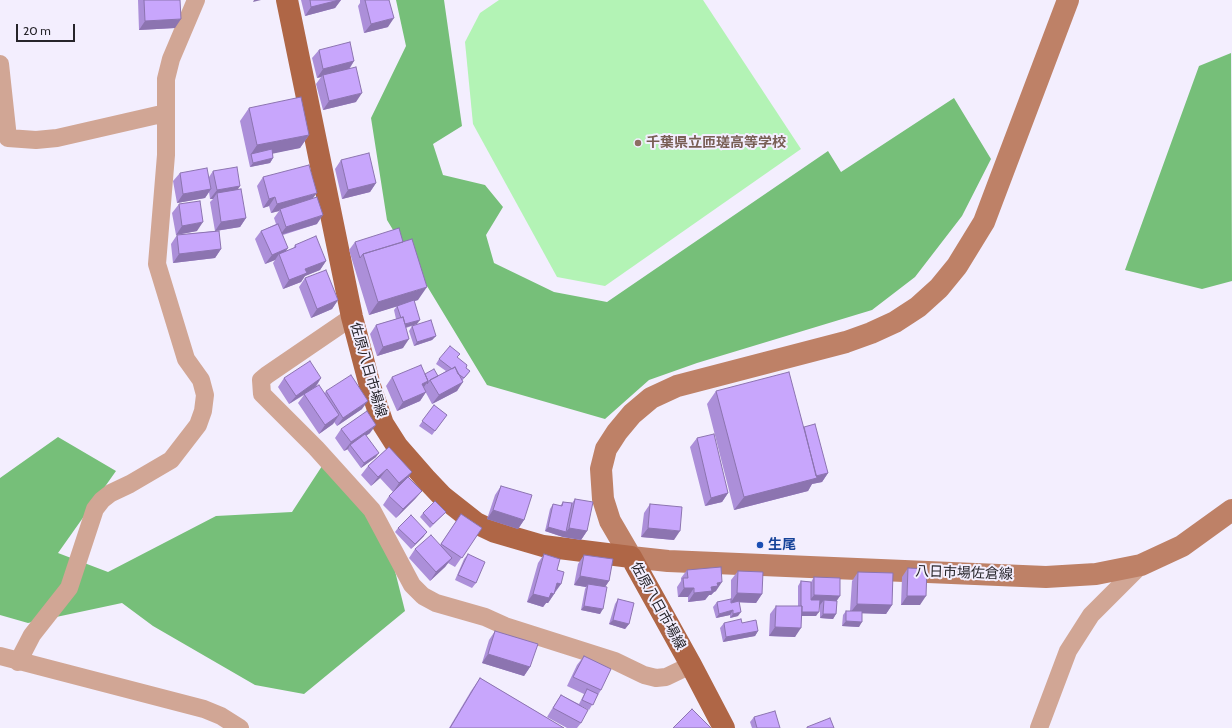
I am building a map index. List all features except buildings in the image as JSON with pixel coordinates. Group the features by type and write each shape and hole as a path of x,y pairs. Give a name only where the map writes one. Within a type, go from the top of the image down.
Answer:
{"main road":[{"name":"佐原八日市場線","path":"287,0 352,317 372,394 383,424 397,446 443,497 476,523 513,538 543,546 631,557 724,728"}],"street":[{"path":"18,662 32,635 69,588 95,509 111,492 130,484 172,460 198,425 203,411 205,395 201,380 186,359 157,264 166,155 166,79 171,59 196,0"},
{"path":"631,557 610,521 603,499 601,485 601,469 606,449 617,432 632,414 651,398 676,386 852,340 895,322 918,307 939,288 957,266 984,222 1068,0"},
{"path":"0,64 8,138 36,140 58,138 166,113"},
{"path":"352,317 261,380 262,394 316,448 372,510 412,585 423,596 436,603 486,617 505,626 615,661 644,675 656,678 666,677 691,665"},
{"name":"八日市場佐倉線","path":"631,557 668,561 1046,577 1096,574 1141,566 1182,546 1232,510"},
{"path":"1040,728 1072,645 1091,615 1141,566"},
{"path":"0,656 18,662 204,709 221,716 240,728"}],"green space":[{"path":"396,0 444,0 462,126 433,144 443,175 485,185 503,207 486,235 494,263 554,292 607,302 828,151 841,172 954,98 991,159 962,216 915,277 872,310 697,363 649,380 605,419 487,385 387,220 371,118 406,46"},
{"name":"千葉県立匝瑳高等学校","path":"499,0 703,0 801,149 605,286 557,277 473,124 465,42 480,13"},
{"path":"1231,53 1232,281 1202,289 1125,270 1199,66"},
{"path":"58,437 116,471 58,553 108,572 216,516 292,512 324,463 388,543 405,611 304,694 255,685 153,626 122,603 28,623 0,615 0,478"}],"place":[{"name":"千葉県立匝瑳高等学校","path":"638,143"},
{"name":"生尾","path":"760,545"}]}
